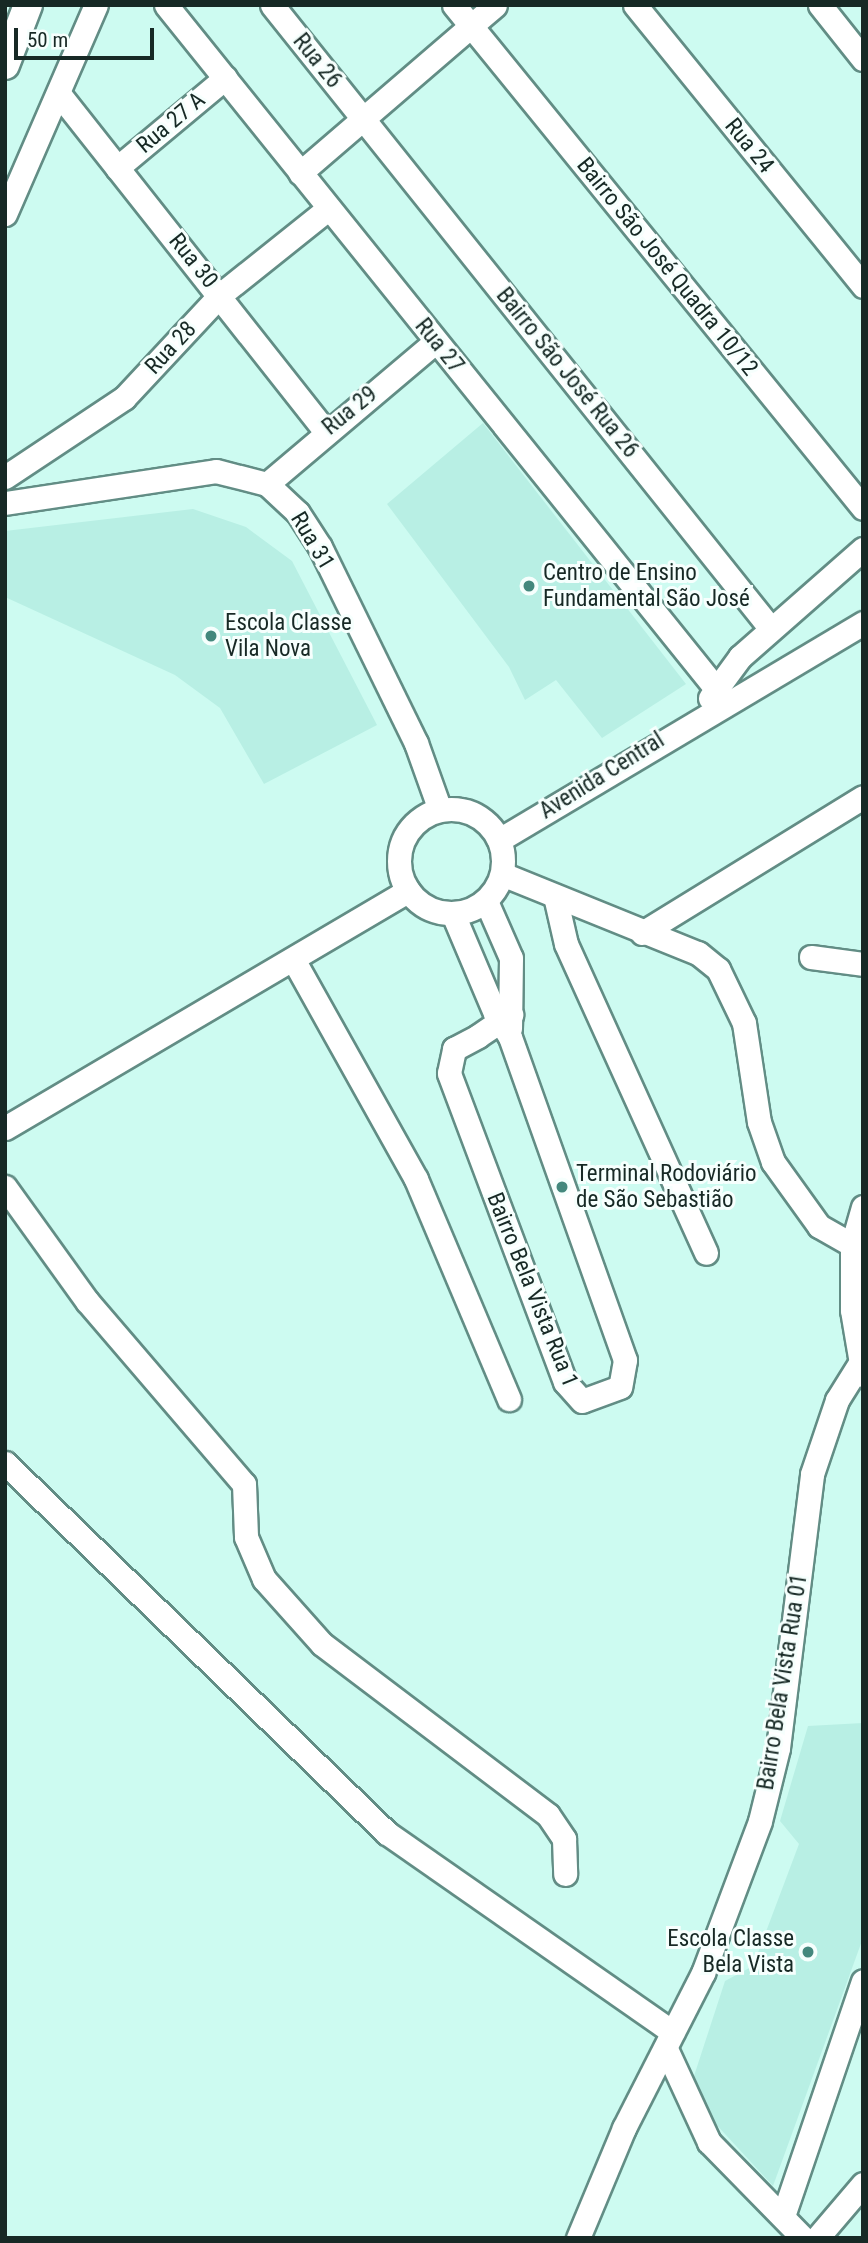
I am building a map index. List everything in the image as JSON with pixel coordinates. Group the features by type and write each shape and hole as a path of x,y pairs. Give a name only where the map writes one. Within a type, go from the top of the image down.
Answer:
{"main road":[{"path":"5,65 27,5"}],"street":[{"path":"5,214 96,5"},
{"name":"Rua 27","path":"166,5 715,686"},
{"name":"Rua 26","path":"272,5 362,117"},
{"name":"Bairro São José Quadra 10/12","path":"454,5 863,508"},
{"path":"300,173 495,5"},
{"name":"Rua 24","path":"635,5 863,286"},
{"path":"820,5 863,59"},
{"name":"Rua 27 A","path":"117,168 225,78"},
{"name":"Rua 30","path":"59,94 325,430"},
{"name":"Bairro São José Rua 26","path":"362,117 771,629"},
{"name":"Rua 28","path":"5,477 124,398 220,295 329,208"},
{"name":"Rua 29","path":"267,484 325,430 435,342"},
{"name":"Rua 31","path":"5,503 216,471 267,484 298,513 320,547 404,718 440,810"},
{"path":"705,711 715,686 771,629 863,549"},
{"name":"Avenida Central","path":"499,840 705,711 768,683 863,623"},
{"path":"642,933 863,797"},
{"path":"440,810 475,815 499,840 502,874 486,901 453,914 428,909 408,891 401,877 402,844 416,822 440,810"},
{"path":"502,874 642,933 698,953 725,977 744,1023 759,1122 773,1162 819,1226 858,1248"},
{"path":"5,1128 408,891"},
{"path":"555,896 566,944 706,1253"},
{"path":"486,901 511,958 507,1025"},
{"path":"453,914 507,1025"},
{"path":"811,957 863,964"},
{"path":"293,959 416,1179 509,1399"},
{"name":"Bairro Bela Vista Rua 1","path":"507,1025 625,1360 620,1387 582,1401 565,1382 453,1086 451,1053 478,1036 507,1025"},
{"path":"5,1187 87,1301 244,1484 246,1537 264,1579 322,1644 548,1815 564,1839 565,1874"},
{"path":"860,1371 858,1248 863,1207"},
{"name":"Bairro Bela Vista Rua 01","path":"578,2238 624,2128 703,1973 760,1821 778,1748 812,1474 832,1412 860,1371"},
{"path":"5,1463 250,1693 387,1833 669,2042 709,2142 790,2229"},
{"path":"790,2229 863,1981"},
{"path":"817,2238 863,2185"}],"shaded area":[{"name":"Centro de Ensino Fundamental São José","path":"483,423 686,684 602,738 556,680 525,700 509,667 387,504"},
{"name":"Escola Classe Vila Nova","path":"193,509 246,527 292,561 377,725 264,784 220,708 175,675 5,597 5,531"},
{"name":"Escola Classe Bela Vista","path":"863,1723 863,1938 773,2186 701,2108 694,2076 725,1981 753,1966 799,1844 780,1821 808,1726"}],"place":[{"name":"Centro de Ensino Fundamental São José","path":"529,586"},
{"name":"Escola Classe Vila Nova","path":"211,636"},
{"name":"Terminal Rodoviário de São Sebastião","path":"562,1187"},
{"name":"Escola Classe Bela Vista","path":"808,1952"}]}
